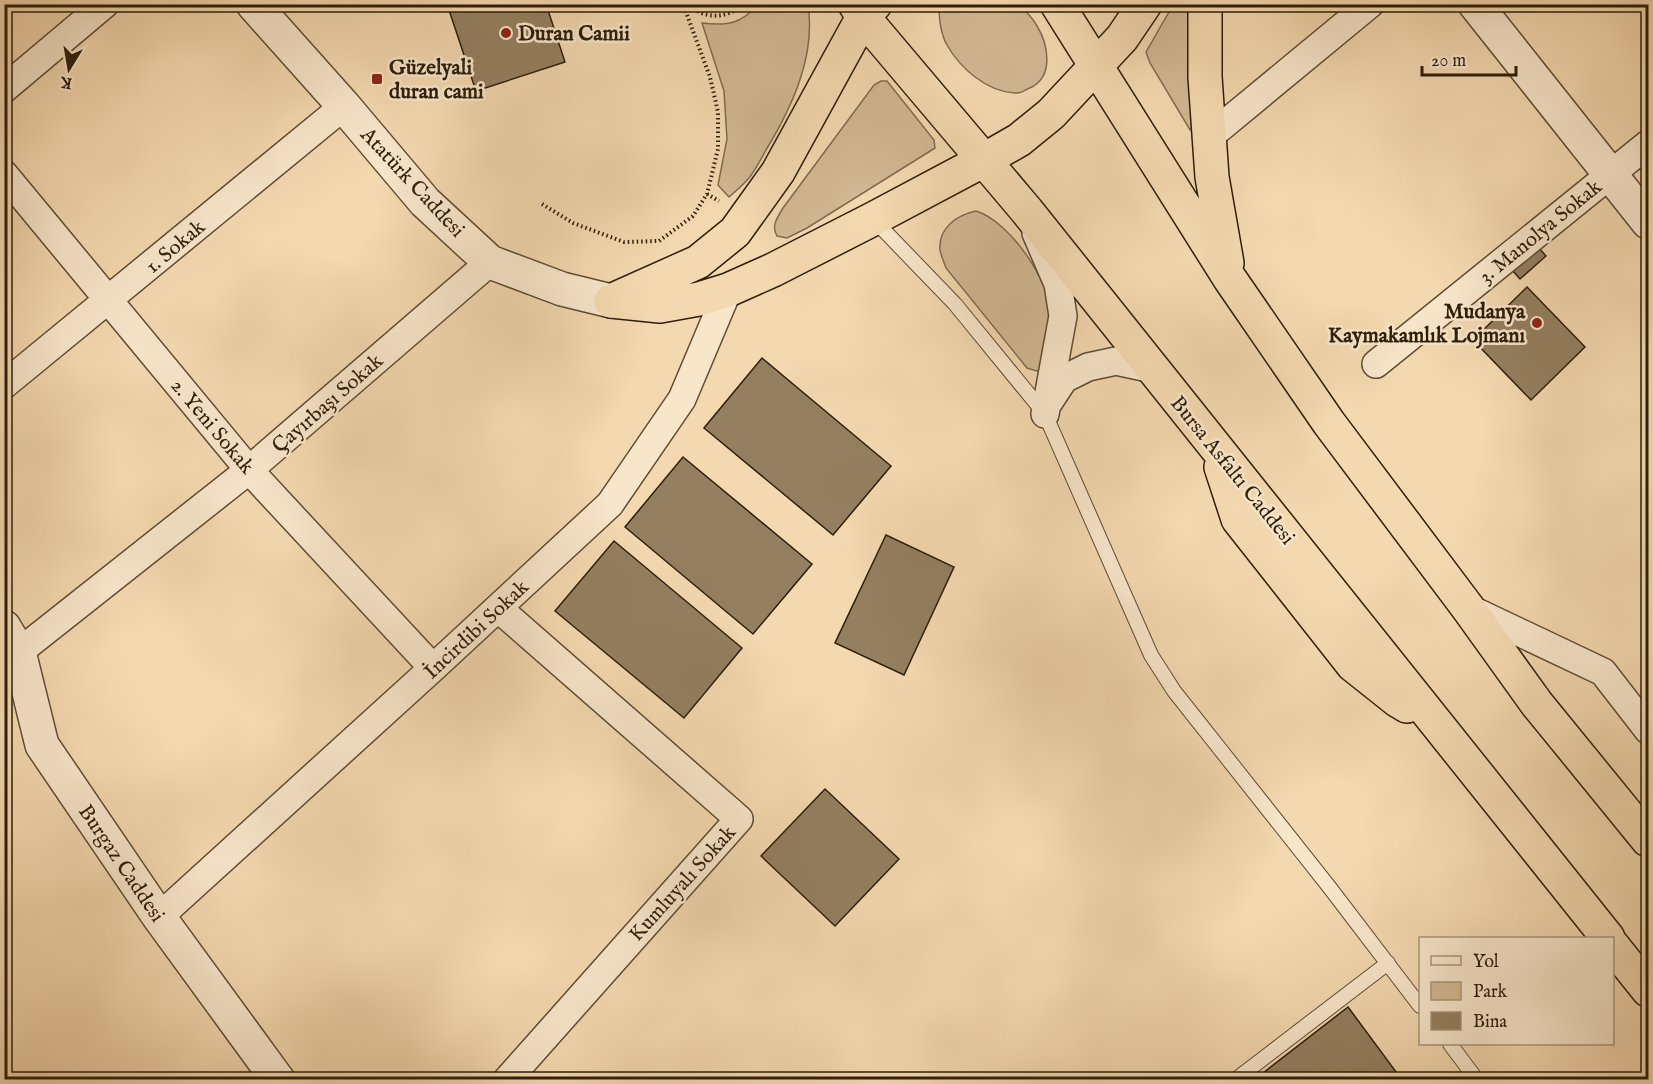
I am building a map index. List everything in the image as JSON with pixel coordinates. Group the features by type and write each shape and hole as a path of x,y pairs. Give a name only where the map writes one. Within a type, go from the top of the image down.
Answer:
{"highway":[{"path":"1057,4 1230,279 1329,423 1537,704 1648,840"},
{"path":"611,301 660,306 728,290 773,270 984,160 1019,140 1051,114 1122,38 1145,4"},
{"path":"1205,4 1205,77 1212,177 1230,279"},
{"path":"611,301 698,262 735,232 778,172 865,9"},
{"name":"Bursa Asfaltı Caddesi","path":"865,9 1606,937"},
{"path":"1614,948 1648,990"}],"street":[{"path":"4,89 105,4"},
{"name":"Atatürk Caddesi","path":"253,4 344,106 425,202 490,262 562,288 611,301"},
{"path":"1209,137 1370,4"},
{"path":"1475,4 1648,222"},
{"name":"1. Sokak","path":"4,385 344,106"},
{"name":"3. Manolya Sokak","path":"1376,364 1648,144"},
{"name":"2. Yeni Sokak","path":"4,174 249,470 433,668"},
{"path":"1027,211 1058,284 1063,316 1045,414"},
{"name":"Çayırbaşı Sokak","path":"12,640 249,470 490,262"},
{"name":"İncirdibi Sokak","path":"159,917 610,504 682,399 728,290"},
{"path":"1045,414 1049,402 1064,379 1088,367 1116,361 1153,369"},
{"name":"Kumluyalı Sokak","path":"498,608 740,819 507,1080"},
{"path":"1468,608 1603,672 1648,730"},
{"name":"Burgaz Caddesi","path":"12,640 42,745 159,917 278,1080"}],"lane":[{"path":"873,219 955,304 1045,414 1151,655 1168,682 1419,1005"},
{"path":"1234,1080 1388,963"},
{"path":"1450,1045 1477,1080"}],"path":[{"path":"685,4 696,12 709,16 722,16 735,12 744,4"},
{"path":"542,204 573,223 624,242 659,241 693,216 707,194 718,149 718,112 710,77 685,4"}],"green space":[{"path":"758,5 808,5 810,24 808,43 800,80 776,134 752,175 729,197 718,185 727,139 724,91 702,23 733,22"},
{"path":"939,5 1020,5 1035,23 1044,41 1047,59 1044,75 1039,82 1024,91 1015,93 994,88 975,77 959,62 945,40 940,25"},
{"path":"1173,5 1193,5 1196,122 1190,130 1150,63 1146,52"},
{"path":"887,81 934,140 935,148 807,228 787,238 777,236 775,225 783,208 874,85"},
{"path":"976,211 989,217 1014,239 1026,254 1044,286 1051,316 1050,329 1045,367 1037,371 1027,368 946,268 940,250 942,235 956,219"}],"building":[{"name":"Duran Camii","path":"447,4 546,4 565,62 476,91"},
{"path":"1530,238 1546,256 1520,279 1504,261"},
{"name":"Mudanya Kaymakamlık Lojmanı","path":"1527,287 1585,347 1531,400 1473,340"},
{"path":"762,358 891,466 833,535 704,428"},
{"path":"683,457 812,564 753,634 625,527"},
{"path":"886,535 954,567 904,675 835,643"},
{"path":"614,541 742,648 684,718 555,611"},
{"path":"825,789 899,859 835,926 761,856"},
{"path":"1348,1007 1402,1080 1254,1080"}],"place":[{"name":"Duran Camii","path":"506,33"},
{"name":"Güzelyali duran cami","path":"377,79"},
{"name":"Mudanya Kaymakamlık Lojmanı","path":"1537,323"}]}
